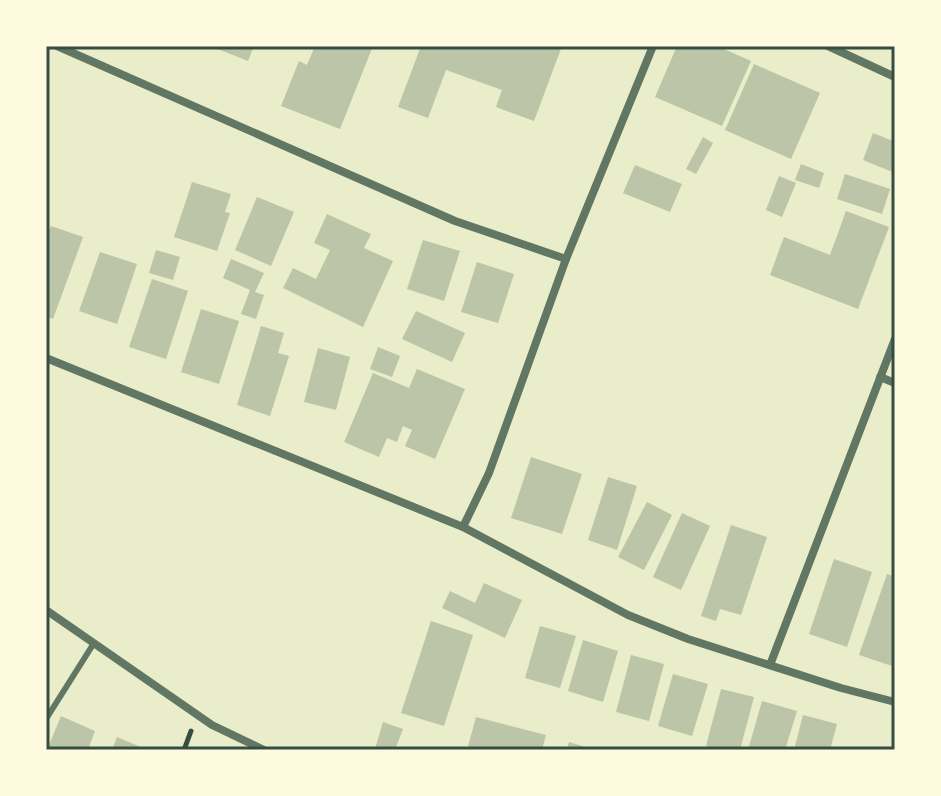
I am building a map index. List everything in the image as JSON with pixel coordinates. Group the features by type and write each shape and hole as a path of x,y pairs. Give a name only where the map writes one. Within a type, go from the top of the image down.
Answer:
{"street":[{"path":"57,46 455,221 566,259"},
{"path":"463,527 489,473 566,259 653,46"},
{"path":"828,46 895,77"},
{"path":"770,665 895,339"},
{"path":"46,358 463,527 628,615 688,639 895,702"},
{"path":"880,377 895,383"},
{"path":"46,610 212,725 264,750"}],"lane":[{"path":"46,719 94,643"}],"building":[{"path":"210,46 254,46 248,61"},
{"path":"315,46 373,46 340,129 281,106 299,61 307,65"},
{"path":"421,46 562,46 534,121 496,107 502,90 446,70 428,118 398,107"},
{"path":"677,46 717,46 751,61 722,126 655,97"},
{"path":"754,64 820,93 791,159 725,130"},
{"path":"873,133 893,141 895,135 895,173 863,160"},
{"path":"703,137 713,143 696,174 686,169"},
{"path":"801,164 824,173 819,188 795,180"},
{"path":"635,165 682,184 670,212 623,193"},
{"path":"845,174 890,189 882,214 837,199"},
{"path":"779,176 796,183 782,217 766,210"},
{"path":"192,182 231,194 225,212 230,213 217,251 174,237"},
{"path":"257,197 294,212 271,266 235,250"},
{"path":"846,211 889,227 858,309 770,275 784,237 830,255"},
{"path":"327,214 371,234 364,248 393,261 363,327 283,288 293,268 316,279 330,250 314,243"},
{"path":"51,226 83,237 53,319 46,316 46,238"},
{"path":"423,240 460,251 444,301 407,289"},
{"path":"156,250 180,257 173,280 149,273"},
{"path":"100,252 137,264 117,324 79,311"},
{"path":"231,259 264,273 255,292 264,295 256,319 241,314 250,290 223,278"},
{"path":"477,262 514,274 498,323 461,312"},
{"path":"152,279 188,291 166,359 129,347"},
{"path":"201,309 239,321 219,384 181,372"},
{"path":"416,311 465,333 452,362 402,339"},
{"path":"261,326 284,333 278,353 289,356 270,416 237,405"},
{"path":"378,347 400,356 392,377 370,369"},
{"path":"318,348 350,357 336,410 304,402"},
{"path":"417,369 465,389 435,459 405,446 412,430 403,426 397,442 387,438 379,457 344,442 373,373 409,388"},
{"path":"531,457 582,474 562,534 511,518"},
{"path":"608,477 637,486 617,550 588,540"},
{"path":"647,502 672,515 644,570 618,557"},
{"path":"682,513 710,526 681,590 653,577"},
{"path":"731,525 767,537 741,615 720,609 716,621 701,616"},
{"path":"834,559 872,572 847,647 809,634"},
{"path":"887,574 895,577 895,667 859,655"},
{"path":"484,583 522,600 505,638 442,608 450,591 475,603"},
{"path":"431,621 473,635 444,726 401,713"},
{"path":"540,626 576,636 560,688 525,678"},
{"path":"583,640 618,651 603,702 568,691"},
{"path":"631,655 664,664 649,721 616,712"},
{"path":"673,674 708,684 692,736 658,726"},
{"path":"721,689 754,697 740,750 706,746"},
{"path":"762,701 797,711 785,750 748,750"},
{"path":"803,715 837,724 830,750 794,750"},
{"path":"61,716 95,731 88,750 47,750"},
{"path":"476,717 546,735 542,750 467,750"},
{"path":"383,722 403,729 395,750 375,749"},
{"path":"117,737 148,750 112,750"},
{"path":"569,742 592,749 592,750 567,750"}]}
